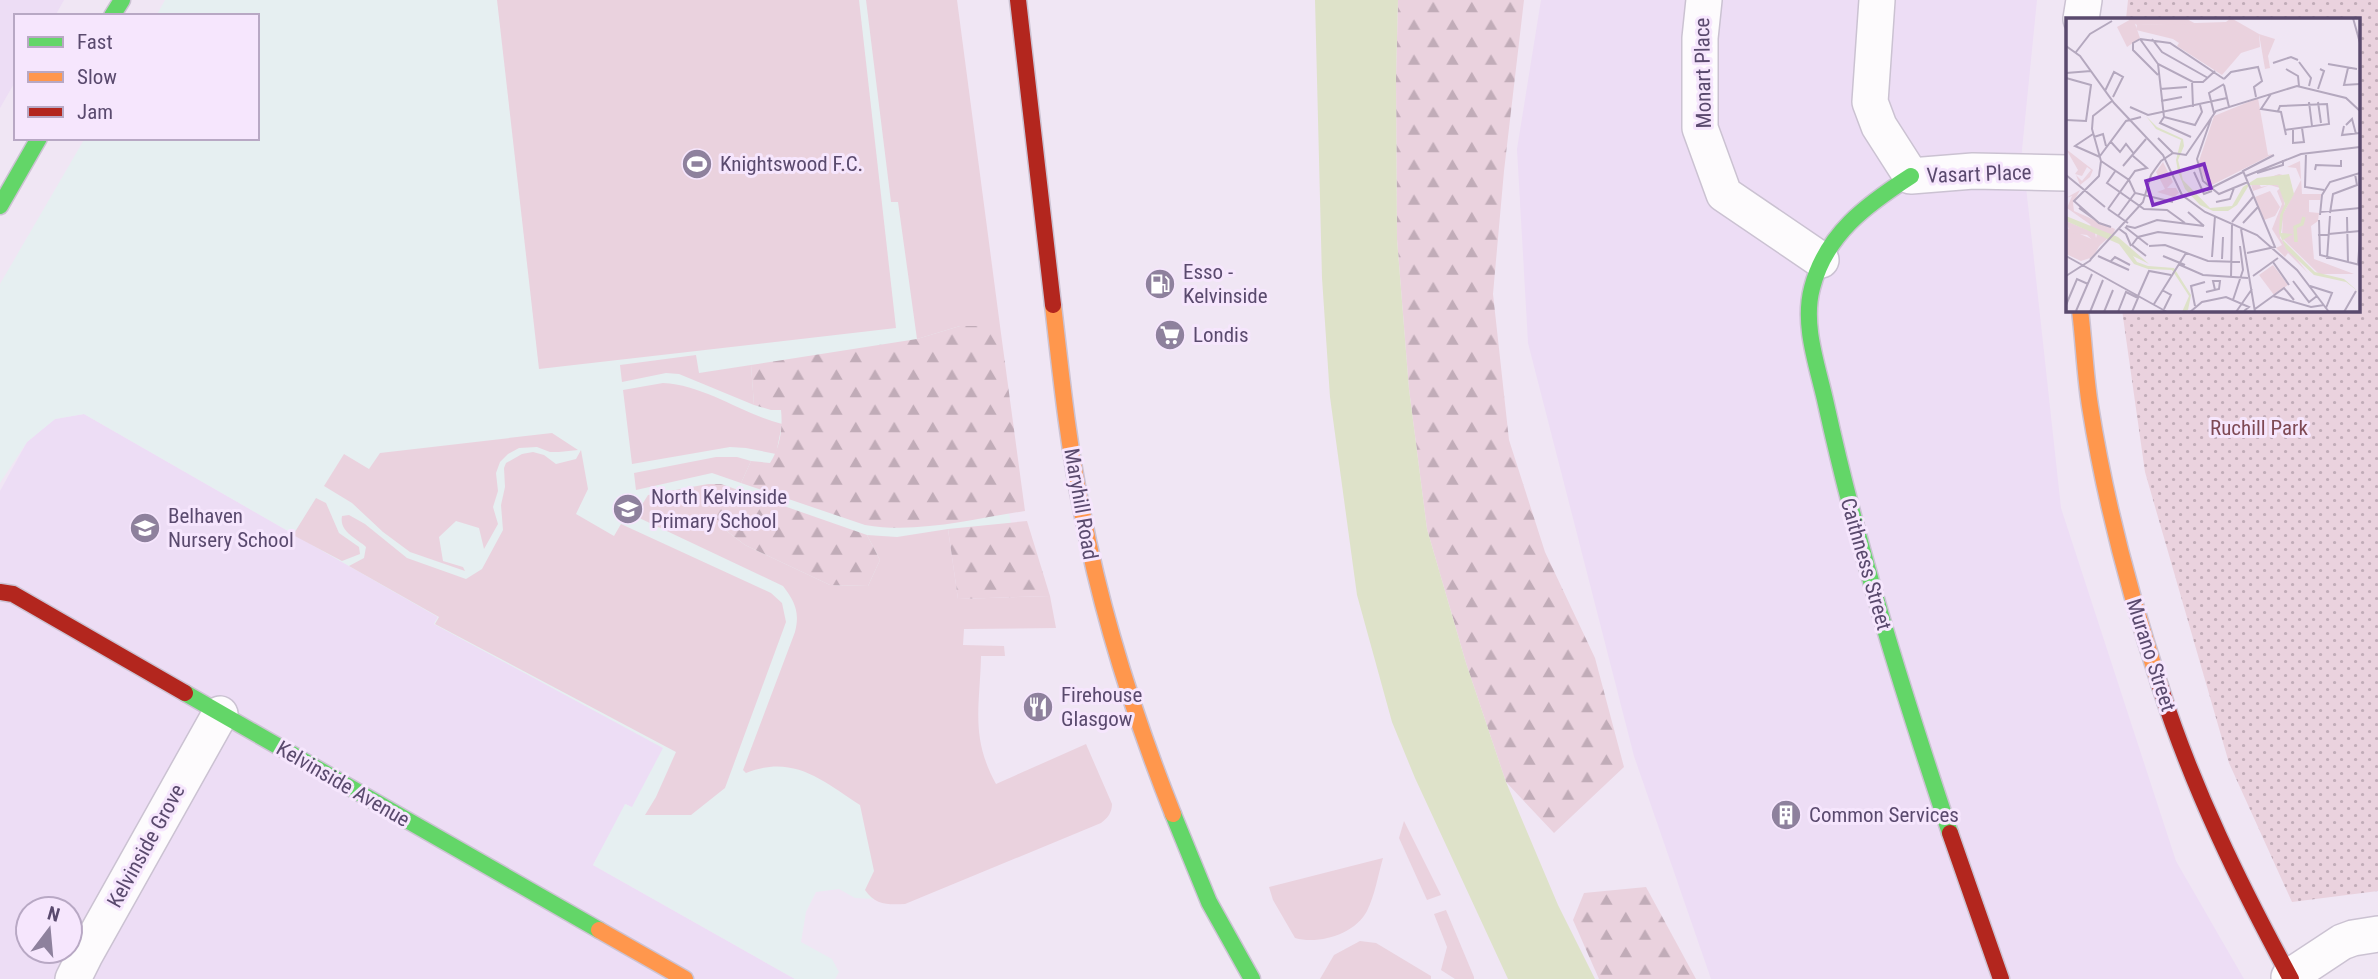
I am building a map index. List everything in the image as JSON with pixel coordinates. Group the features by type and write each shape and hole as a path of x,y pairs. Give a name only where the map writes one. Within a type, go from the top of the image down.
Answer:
{"street":[{"name":"Maryhill Road","path":"1018,0 1067,424 1076,488 1095,579 1135,716 1175,821 1205,891 1252,979"},
{"name":"Monart Place","path":"1704,0 1699,38 1700,128 1724,194 1821,260"},
{"name":"Vasart Place","path":"1877,0 1870,102 1879,126 1911,176 1973,171 2066,172"},
{"path":"2081,18 2084,0"},
{"path":"0,206 38,140"},
{"name":"Caithness Street","path":"1911,176 1871,201 1837,232 1821,260 1811,293 1809,323 1842,480 1890,647 1970,894 2001,979"},
{"name":"Murano Street","path":"2080,312 2090,404 2110,507 2139,625 2178,738 2238,879 2290,978"},
{"name":"Kelvinside Avenue","path":"0,592 13,593 685,979"},
{"name":"Kelvinside Grove","path":"73,979 220,714"},
{"path":"2290,978 2342,942 2378,934"}],"shaded area":[{"path":"0,0 64,0 56,14 14,14 14,84 0,108"},
{"name":"North Kelvinside Primary School","path":"165,0 939,0 1004,489 1012,528 878,539 971,847 874,899 855,898 839,889 816,892 806,912 801,942 832,959 839,972 835,979 795,979 593,865 625,804 632,807 663,748 434,624 438,617 84,414 55,419 27,442 0,483 0,284 84,140 259,140 259,14 157,14"},
{"path":"1315,0 1398,0 1397,239 1409,389 1427,529 1466,663 1506,782 1558,905 1595,979 1508,979 1392,722 1357,595 1330,397 1322,278"},
{"path":"1541,0 2037,0 2022,150 2061,508 2176,861 2244,979 1711,979 1634,756 1528,343 1517,149"},
{"path":"84,414 438,617 434,624 664,748 632,808 626,804 593,865 795,979 0,979 0,491 27,442 55,419"}],"green space":[{"name":"Knightswood F.C.","path":"497,0 859,0 896,328 539,369"},
{"path":"866,0 957,0 1000,326 960,326 917,339 898,202 891,202"},
{"path":"1398,0 1524,0 1493,294 1509,440 1545,552 1595,658 1624,767 1554,833 1506,782 1466,663 1427,529 1409,389 1397,239"},
{"name":"Ruchill Park","path":"2128,0 2378,0 2378,891 2292,902 2229,763 2145,472 2122,312 2360,312 2360,18 2126,18"},
{"path":"960,326 1000,326 1025,511 925,527 885,527 865,525 741,483 751,461 770,463 781,431 781,410 754,405 751,365 917,339"},
{"path":"696,355 699,373 751,365 754,405 679,374 666,373 622,382 620,365"},
{"path":"663,383 709,394 752,414 782,424 776,454 730,447 632,464 623,390"},
{"path":"552,433 578,450 550,452 537,447 519,448 500,462 496,473 498,491 493,507 498,524 484,549 479,528 456,521 439,537 443,561 463,567 465,571 410,552 383,532 352,503 324,486 344,454 369,469 380,453"},
{"path":"581,450 588,489 576,514 614,536 621,524 771,593 782,603 786,622 725,788 691,815 645,815 676,752 435,624 439,617 349,566 364,558 366,547 343,526 342,516 349,515 365,524 407,558 466,579 482,569 503,530 501,505 506,463 522,454 533,452 544,455 556,464 576,459"},
{"path":"716,457 737,457 751,461 741,483 712,473 636,490 634,473"},
{"path":"708,484 707,516 745,545 830,585 868,586 880,560 867,535 897,537 948,529 958,599 1050,596 1056,628 964,629 963,645 1004,646 1005,656 981,656 978,721 983,751 996,784 1086,744 1112,804 1108,817 1101,823 905,904 888,904 873,899 865,890 874,871 860,805 820,779 793,768 778,766 746,773 743,770 795,632 797,613 791,597 783,586 635,516 648,495"},
{"path":"708,484 721,484 867,535 880,560 868,586 830,585 745,545 706,515"},
{"path":"316,498 326,503 339,533 359,547 360,554 342,561 293,535"},
{"path":"1027,521 1050,596 958,599 948,529"},
{"path":"1404,821 1441,895 1427,900 1399,838"},
{"path":"1383,858 1370,905 1354,926 1325,939 1295,938 1273,900 1269,887"},
{"path":"1646,887 1696,979 1599,979 1573,920 1584,893"},
{"path":"1446,910 1474,979 1455,979 1441,970 1447,947 1434,914"},
{"path":"1360,941 1376,943 1431,976 1431,979 1320,979 1334,955"}],"traffic: fast":[{"path":"113,14 122,0"},
{"path":"0,206 38,140"},
{"path":"1911,176 1864,210 1838,236 1818,269 1809,302 1809,317 1815,361 1867,567 1950,833"},
{"path":"185,693 599,930"},
{"path":"1173,814 1209,902 1252,979"}],"traffic: slow":[{"path":"1053,305 1069,435 1090,551 1120,665 1173,814"},
{"path":"2080,312 2088,394 2103,477 2129,582 2160,686"},
{"path":"599,930 685,979"}],"traffic: jam":[{"path":"1018,0 1053,305"},
{"path":"0,592 13,594 185,693"},
{"path":"2160,686 2187,762 2219,836 2291,979"},
{"path":"1950,833 2001,979"}],"place":[{"name":"Knightswood F.C.","path":"697,164"},
{"name":"Esso - Kelvinside","path":"1160,284"},
{"name":"Londis","path":"1170,335"},
{"name":"North Kelvinside Primary School","path":"628,509"},
{"name":"Belhaven Nursery School","path":"145,528"},
{"name":"Firehouse Glasgow","path":"1038,707"},
{"name":"Common Services","path":"1786,815"}]}
